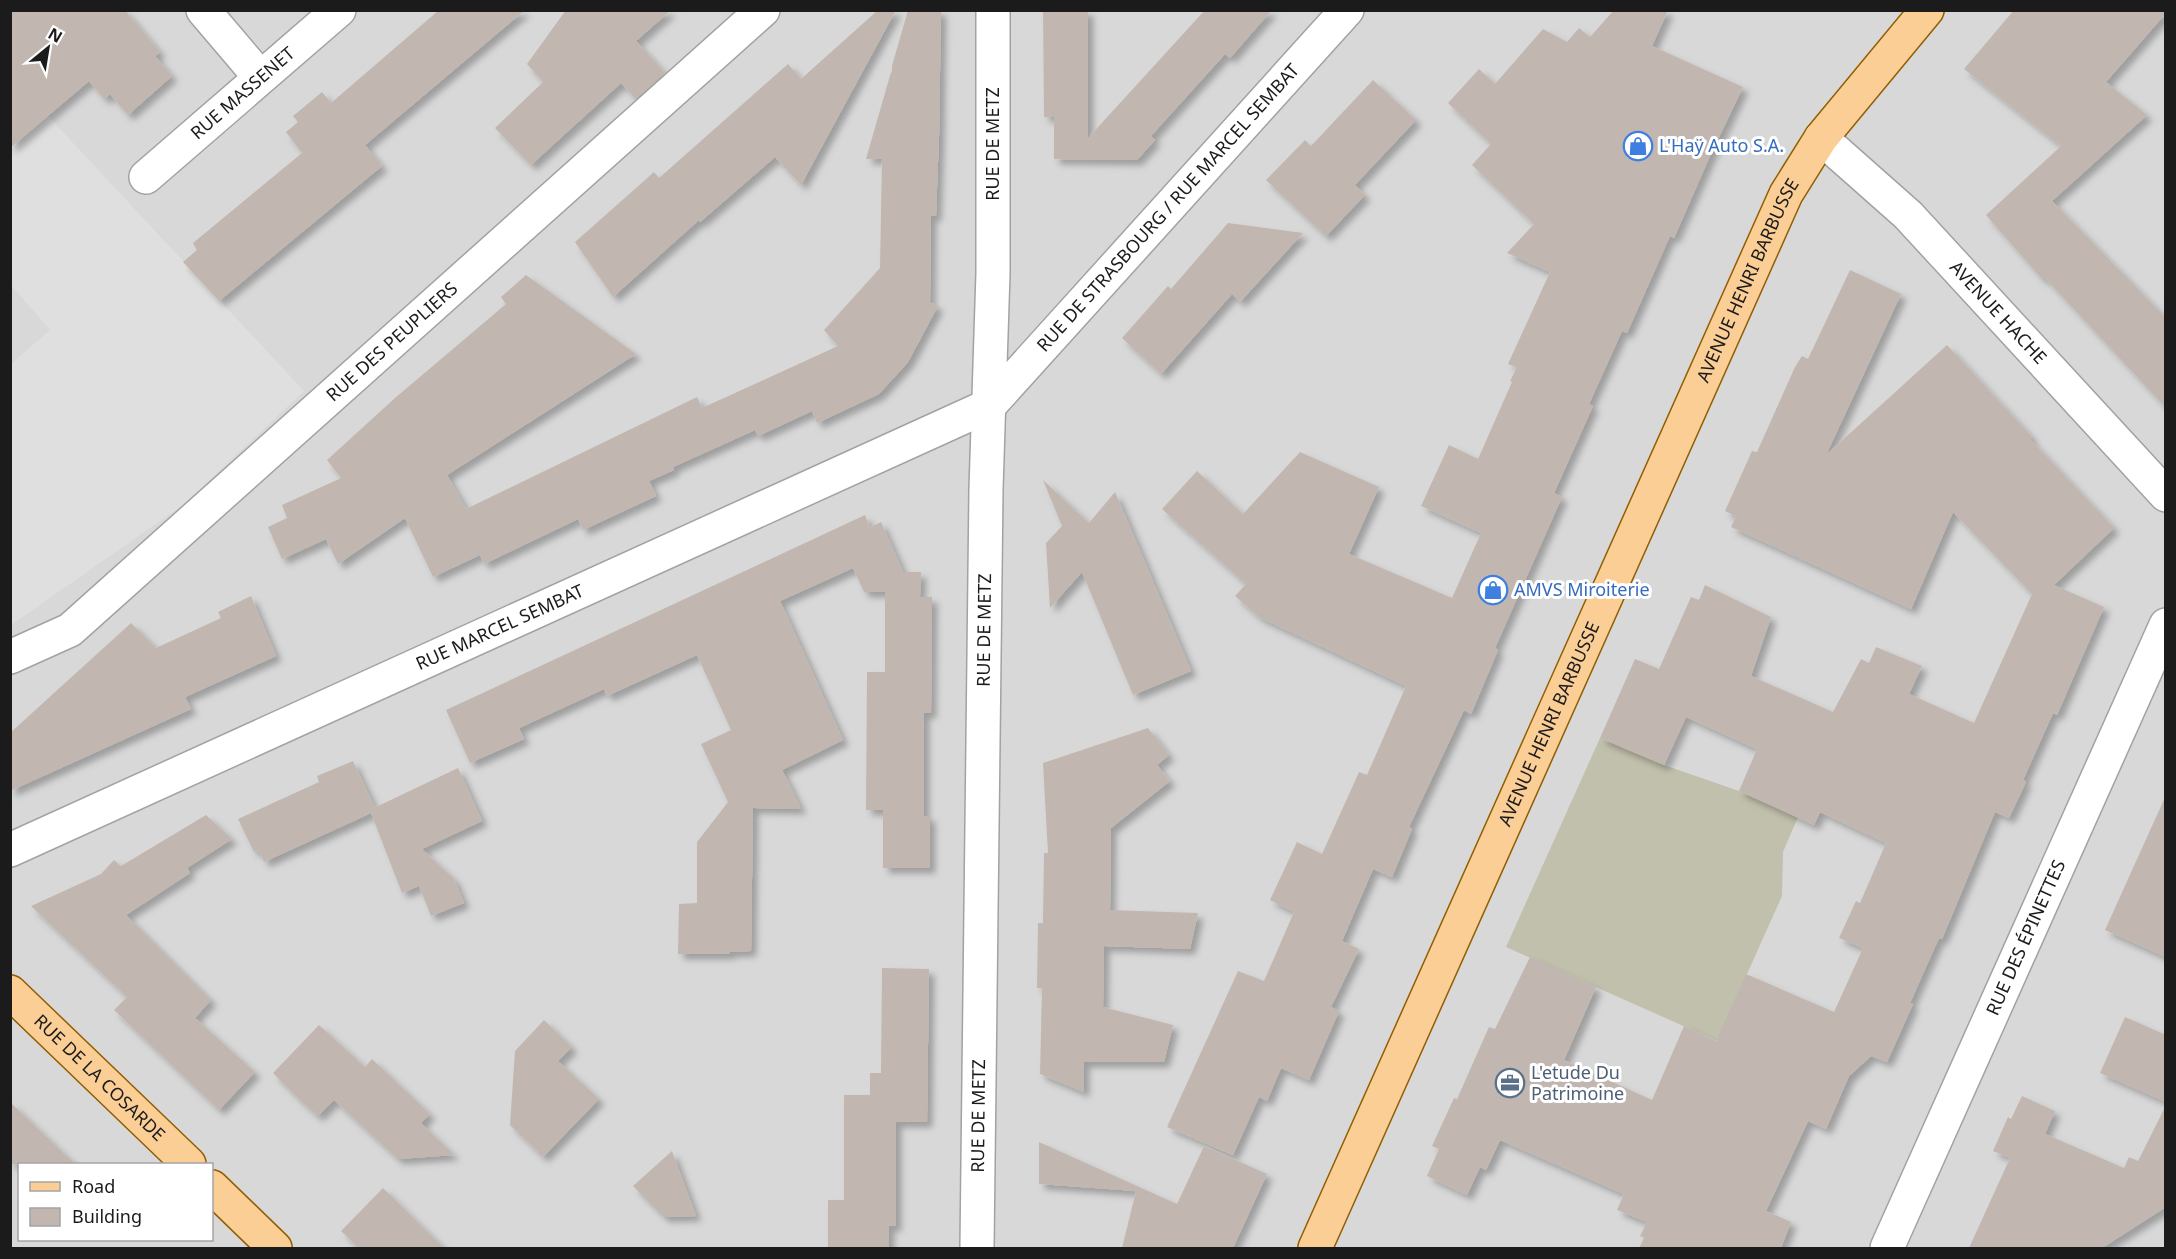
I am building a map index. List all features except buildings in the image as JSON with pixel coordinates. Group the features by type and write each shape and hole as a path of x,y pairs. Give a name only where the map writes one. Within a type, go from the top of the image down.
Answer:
{"main road":[{"name":"AVENUE HENRI BARBUSSE","path":"1315,1248 1786,194 1821,138 1927,10"},
{"name":"RUE DE LA COSARDE","path":"10,992 188,1163"},
{"path":"213,1187 275,1248"}],"street":[{"path":"203,10 260,77"},
{"name":"RUE MASSENET","path":"146,177 339,10"},
{"name":"RUE DES PEUPLIERS","path":"10,657 70,630 763,10"},
{"name":"RUE DE METZ","path":"977,1248 986,489 993,273 993,10"},
{"name":"RUE DE STRASBOURG / RUE MARCEL SEMBAT","path":"990,405 1347,10"},
{"name":"AVENUE HACHE","path":"1821,138 1908,215 2166,495"},
{"name":"RUE MARCEL SEMBAT","path":"10,850 990,405"},
{"name":"RUE DES ÉPINETTES","path":"1887,1248 2166,625"}],"shaded area":[{"path":"10,11 2165,11 2165,1248 11,1248"},
{"path":"48,116 304,391 183,505 11,625 11,364 50,330 11,285 10,148"},
{"path":"1600,738 1664,765 1739,791 1798,817 1783,852 1782,896 1717,1041 1506,947"}],"place":[{"name":"L'Haÿ Auto S.A.","path":"1638,146"},
{"name":"AMVS Miroiterie","path":"1493,590"},
{"name":"L'etude Du Patrimoine","path":"1510,1083"}]}
